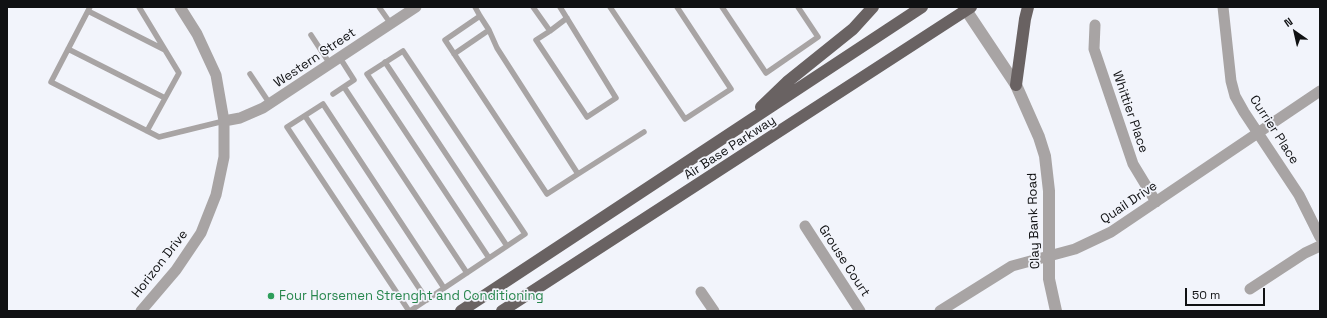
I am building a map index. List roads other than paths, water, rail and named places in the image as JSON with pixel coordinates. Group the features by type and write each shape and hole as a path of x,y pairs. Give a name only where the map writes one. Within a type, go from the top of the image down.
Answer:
{"main road":[{"path":"736,130 787,82 853,29 873,7"},
{"name":"Air Base Parkway","path":"461,311 922,7"},
{"path":"1016,84 1024,19 1028,7"},
{"name":"Air Base Parkway","path":"502,311 967,8"}],"street":[{"name":"Horizon Drive","path":"141,311 189,253 201,233 217,191 224,157 224,121 216,75 207,53 180,7"},
{"name":"Western Street","path":"224,121 240,118 271,104 416,7"},
{"name":"Currier Place","path":"1223,7 1231,81 1235,96 1299,195 1320,237"},
{"name":"Clay Bank Road","path":"967,8 1016,84 1033,121 1045,156 1049,191 1050,279 1056,311"},
{"name":"Whittier Place","path":"1095,25 1094,49 1133,164 1156,202"},
{"name":"Quail Drive","path":"940,311 1012,266 1075,249 1095,241 1156,202 1320,91"},
{"name":"Grouse Court","path":"805,226 860,311"},
{"path":"1250,289 1305,253 1320,246"},
{"path":"701,292 714,311"}],"lane":[{"path":"138,7 179,73 147,131"},
{"path":"379,7 391,24"},
{"path":"475,7 489,30 497,48 578,174"},
{"path":"533,7 550,31"},
{"path":"560,7 567,18 616,98 587,117 536,40 567,18"},
{"path":"610,7 685,119 731,89 677,7"},
{"path":"722,7 766,73 818,37 798,7"},
{"path":"165,50 89,9 51,82 159,137 224,121"},
{"path":"480,16 444,40 547,194 644,132"},
{"path":"454,54 489,30"},
{"path":"311,35 354,80 333,94"},
{"path":"68,49 165,98"},
{"path":"444,288 323,104 287,127 409,311 427,300 525,234 403,51 367,74 489,258"},
{"path":"385,62 507,246"},
{"path":"250,74 271,104"},
{"path":"344,87 467,273"},
{"path":"305,116 427,300"}],"place":[{"name":"Four Horsemen Strenght and Conditioning","path":"271,296"}]}
